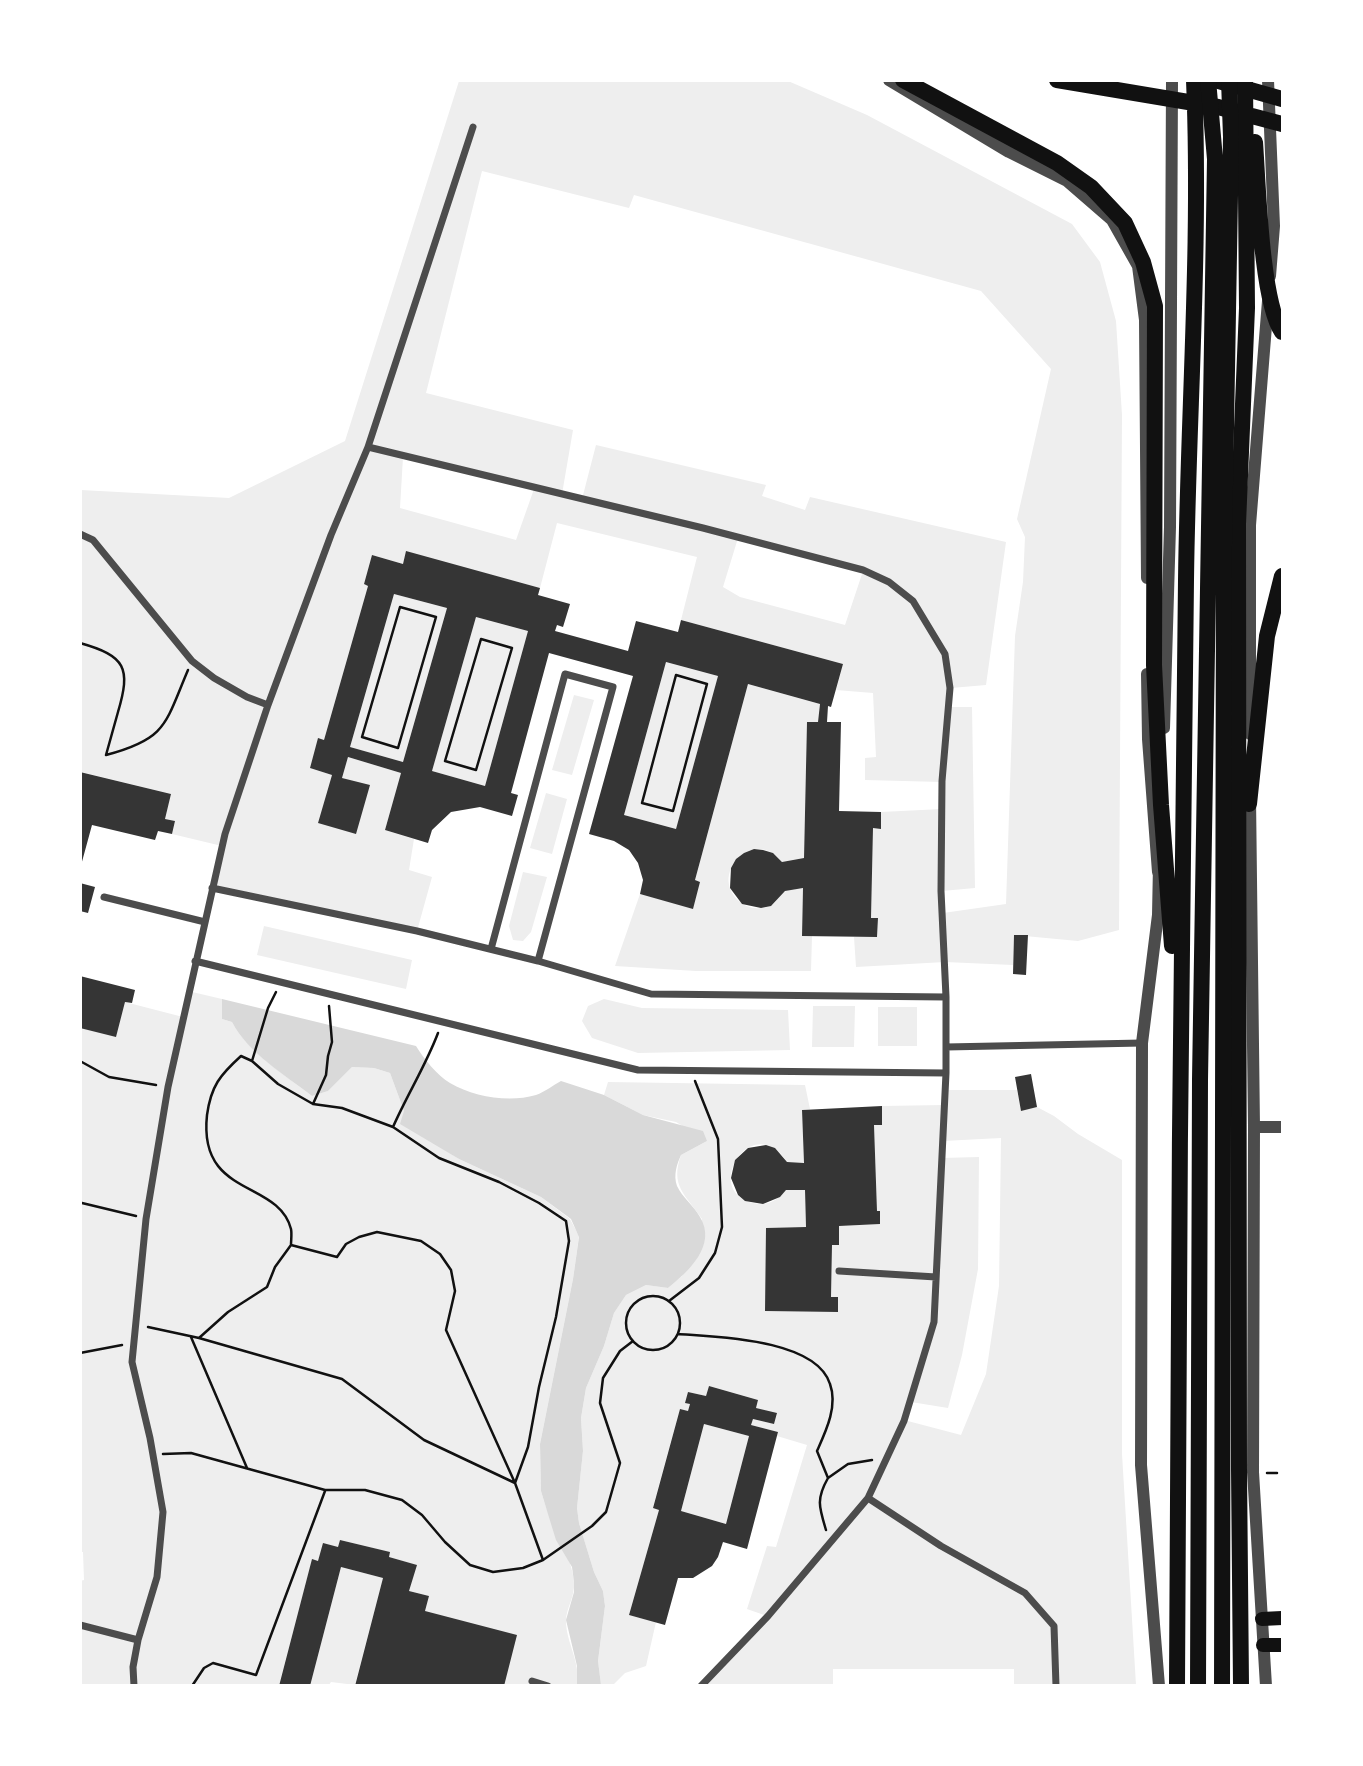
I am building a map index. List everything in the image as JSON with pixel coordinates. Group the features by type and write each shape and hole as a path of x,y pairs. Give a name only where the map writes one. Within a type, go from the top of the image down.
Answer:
{"main road":[{"path":"903,80 1057,163 1091,187 1125,223 1143,262 1155,306 1154,665 1161,805 1180,1048"},
{"path":"1057,80 1218,107 1283,124"},
{"path":"1177,1685 1180,1048 1187,524 1197,148 1194,80"},
{"path":"1198,1685 1200,1093 1214,159 1208,80"},
{"path":"1215,80 1283,99"},
{"path":"1222,1685 1224,544 1231,137 1228,80"},
{"path":"1248,80 1274,333"},
{"path":"1241,1685 1238,524 1247,308 1248,80"},
{"path":"1240,869 1267,636 1283,576"},
{"path":"1262,1619 1283,1618"},
{"path":"1263,1646 1283,1645"}],"street":[{"path":"889,80 1009,152 1067,181 1112,220 1138,267 1145,320 1148,739 1159,882"},
{"path":"1158,1685 1141,1465 1142,1043 1158,915 1170,527 1172,80"},
{"path":"1268,80 1275,226 1270,296"},
{"path":"134,1685 133,1667 138,1640 157,1577 163,1512 132,1362 135,1324 146,1219 168,1087 195,961 225,834 268,705 331,535 368,447 473,127"},
{"path":"1266,1685 1253,1472 1250,525 1274,333"},
{"path":"368,447 703,528 863,570 889,582 913,601 945,654 950,688 942,781 941,891 946,1073 934,1322 911,1402 868,1498 768,1616 701,1685"},
{"path":"80,534 93,540 192,661 214,678 247,697 268,705"},
{"path":"491,949 565,674 612,687 538,961"},
{"path":"212,888 491,949 651,994 946,997"},
{"path":"104,897 205,922"},
{"path":"195,961 638,1070 946,1073"},
{"path":"946,1047 1142,1043"},
{"path":"1254,1127 1283,1127"},
{"path":"839,1271 936,1277"},
{"path":"868,1498 941,1546 1026,1593 1054,1626 1056,1685"},
{"path":"80,1625 138,1640"},
{"path":"532,1681 548,1685"}],"path":[{"path":"400,607 436,617 398,748 362,737 400,607"},
{"path":"481,639 512,649 476,770 445,761 481,639"},
{"path":"80,643 116,659 125,671 126,687 106,755 130,749 154,737 168,718 192,661"},
{"path":"676,675 707,684 673,811 642,803 676,675"},
{"path":"251,1061 268,1008 280,982"},
{"path":"313,1104 326,1075 332,1042 329,994"},
{"path":"393,1127 428,1059 442,1021"},
{"path":"199,1338 228,1312 250,1300 267,1286 275,1267 291,1245 291,1228 279,1209 221,1170 211,1154 205,1132 209,1102 219,1076 241,1056 278,1084 313,1104 342,1108 393,1127 439,1158 499,1182 539,1203 566,1222 569,1241 556,1317 528,1447 515,1483"},
{"path":"80,1061 109,1077 168,1087"},
{"path":"670,1301 699,1278 715,1253 722,1227 718,1139 691,1070"},
{"path":"82,1203 146,1219"},
{"path":"291,1245 337,1257 346,1244 377,1232 421,1241 440,1254 451,1270 455,1291 446,1330 515,1483 543,1560"},
{"path":"653,1296 670,1301 679,1316 678,1334 666,1347 648,1350 633,1341 626,1325 627,1316 637,1301 653,1296"},
{"path":"135,1324 199,1338 342,1379 424,1440 515,1483"},
{"path":"678,1334 754,1342 804,1355 824,1370 831,1385 832,1407 817,1451 828,1478"},
{"path":"191,1337 247,1468"},
{"path":"153,1454 191,1453 325,1490 365,1490 402,1500 422,1515 445,1542 470,1565 493,1572 523,1568 543,1560 592,1526 606,1512 620,1463 600,1403 603,1378 620,1351 633,1341"},
{"path":"80,1353 134,1343"},
{"path":"830,1542 819,1508 819,1493 828,1478 848,1464 862,1460 886,1460"},
{"path":"192,1685 204,1668 213,1663 256,1675 325,1490"}],"shaded area":[{"path":"459,81 788,81 867,115 1072,224 1100,262 1116,321 1122,415 1119,930 1078,941 1014,935 1013,965 945,962 856,967 854,937 877,937 878,919 871,918 873,828 881,828 881,812 942,809 942,782 865,780 865,758 876,757 873,693 836,690 843,664 681,620 697,557 557,523 540,588 406,552 403,564 372,555 364,584 368,586 324,740 318,739 310,768 332,775 318,823 369,786 342,778 348,757 401,773 385,830 414,839 409,870 432,877 417,931 212,888 222,846 172,834 175,821 165,819 171,794 81,772 81,490 229,498 345,441","holes":["482,171 629,208 634,195 981,291 1051,369 1017,519 1025,537 1023,582 1015,636 1006,904 943,913 942,891 975,888 972,707 949,707 951,688 986,685 1006,542 810,497 805,510 762,496 766,485 596,445 582,499 562,494 573,430 426,393","403,457 534,489 516,540 400,508","738,538 863,571 845,625 740,597 723,587"]},
{"path":"394,594 447,608 403,762 350,747"},
{"path":"476,617 528,631 485,786 432,771"},
{"path":"666,662 718,676 676,829 624,815"},
{"path":"748,684 820,704 818,722 807,722 804,858 782,862 771,852 759,849 748,851 738,858 729,878 731,890 739,901 754,908 770,906 786,891 803,888 802,935 812,936 811,971 696,971 615,966 640,894 693,908 700,882 695,880"},
{"path":"574,695 594,700 572,775 552,770"},
{"path":"546,793 567,799 552,854 530,848"},
{"path":"523,872 547,877 531,932 523,941 513,940 509,926"},
{"path":"264,926 412,960 406,989 257,955"},
{"path":"188,991 222,999 222,1019 232,1022 257,1053 312,1096 328,1091 352,1067 374,1068 390,1073 404,1111 434,1143 459,1159 541,1197 570,1219 579,1236 540,1444 541,1491 573,1573 574,1588 566,1621 577,1668 577,1685 504,1685 425,1611 429,1596 409,1591 416,1565 389,1557 389,1552 340,1540 338,1547 318,1561 312,1560 279,1685 81,1685 80,1581 84,1580 83,1552 80,1552 81,1028 116,1036 125,1002 183,1017"},
{"path":"222,999 416,1046 445,1080 481,1095 526,1097 539,1094 561,1081 604,1095 643,1115 703,1131 707,1141 681,1155 675,1178 679,1190 700,1217 704,1227 703,1247 692,1265 668,1288 646,1285 626,1295 614,1313 604,1346 586,1388 581,1418 583,1451 577,1508 594,1572 603,1591 605,1606 598,1661 601,1685 577,1685 577,1666 566,1620 574,1592 572,1567 556,1540 541,1491 540,1444 579,1237 571,1219 541,1197 459,1159 400,1124 404,1111 390,1073 374,1068 352,1067 328,1091 312,1096 257,1054 232,1022 222,1019"},
{"path":"604,999 642,1008 788,1010 790,1050 638,1053 592,1038 582,1021 588,1006"},
{"path":"813,1006 855,1006 854,1047 812,1047"},
{"path":"878,1007 917,1007 917,1046 878,1046"},
{"path":"608,1082 805,1085 810,1109 802,1110 804,1163 787,1162 773,1148 760,1144 747,1149 737,1158 732,1171 731,1184 738,1196 753,1203 772,1202 786,1190 805,1190 806,1227 766,1228 766,1311 837,1312 838,1297 831,1297 832,1245 839,1245 839,1226 880,1224 880,1212 877,1211 874,1125 882,1124 882,1106 944,1105 945,1090 1017,1090 1021,1110 1037,1107 1122,1160 1122,1454 1136,1685 1014,1685 1014,1669 833,1669 833,1685 706,1685 767,1616 747,1609 767,1546 776,1547 807,1445 777,1436 778,1432 751,1425 753,1419 774,1424 777,1414 756,1408 758,1400 709,1386 706,1396 688,1392 688,1411 680,1409 653,1507 659,1510 629,1615 656,1622 646,1666 625,1673 613,1685 601,1685 598,1661 605,1606 603,1591 594,1572 577,1508 583,1451 581,1418 586,1388 604,1346 614,1313 626,1295 646,1285 668,1288 682,1276 702,1219 681,1189 677,1175 678,1166 681,1155 707,1141 676,1122 643,1115 604,1095","holes":["1001,1138 999,1286 986,1374 961,1435 904,1420 911,1402 948,1408 962,1355 978,1269 979,1157 942,1158 943,1141"]},
{"path":"704,1424 749,1436 726,1524 681,1511"},
{"path":"341,1567 383,1578 355,1685 331,1682 329,1685 310,1686"}],"building":[{"path":"406,551 540,588 538,595 570,604 563,627 557,625 555,631 628,651 636,621 678,632 681,620 843,664 831,707 828,706 827,722 841,722 839,811 881,812 881,829 873,828 871,918 878,918 877,937 802,936 803,888 785,891 771,906 761,908 742,904 730,888 731,868 736,859 744,853 754,849 763,850 773,853 782,862 804,858 807,722 818,722 820,704 748,684 695,880 700,882 693,909 640,894 643,880 638,863 629,850 614,841 589,834 633,676 549,653 511,793 518,795 512,816 480,807 451,812 432,830 428,843 385,830 401,773 348,757 342,778 370,785 356,834 318,823 332,775 310,768 318,738 324,740 368,586 364,584 372,555 403,564","holes":["394,594 447,608 403,762 350,747","476,617 528,631 485,786 432,771","666,662 718,676 676,829 624,815"]},
{"path":"80,772 171,794 165,819 175,821 172,834 158,831 155,840 92,825 80,869"},
{"path":"80,883 95,887 88,913 80,911"},
{"path":"1014,935 1028,935 1026,975 1013,974"},
{"path":"80,976 135,990 132,1003 125,1002 116,1037 80,1028"},
{"path":"1031,1074 1037,1107 1021,1111 1015,1077"},
{"path":"882,1106 882,1125 874,1125 877,1211 880,1211 880,1224 839,1226 839,1245 832,1245 831,1297 838,1297 838,1312 765,1311 766,1228 806,1227 805,1190 786,1190 780,1197 763,1204 745,1201 738,1195 731,1178 735,1160 748,1148 766,1145 775,1148 787,1162 804,1163 802,1110"},
{"path":"709,1386 758,1400 756,1408 777,1413 774,1424 753,1419 751,1425 778,1432 747,1549 723,1542 712,1566 693,1578 678,1578 665,1625 629,1615 659,1510 653,1508 680,1409 688,1411 690,1404 685,1403 688,1392 706,1396","holes":["704,1424 749,1436 726,1524 681,1511"]},
{"path":"340,1540 390,1552 389,1557 417,1565 409,1591 429,1596 425,1611 517,1635 504,1686 355,1686 383,1578 341,1567 310,1686 279,1686 312,1559 318,1561 323,1543 338,1547"}]}
